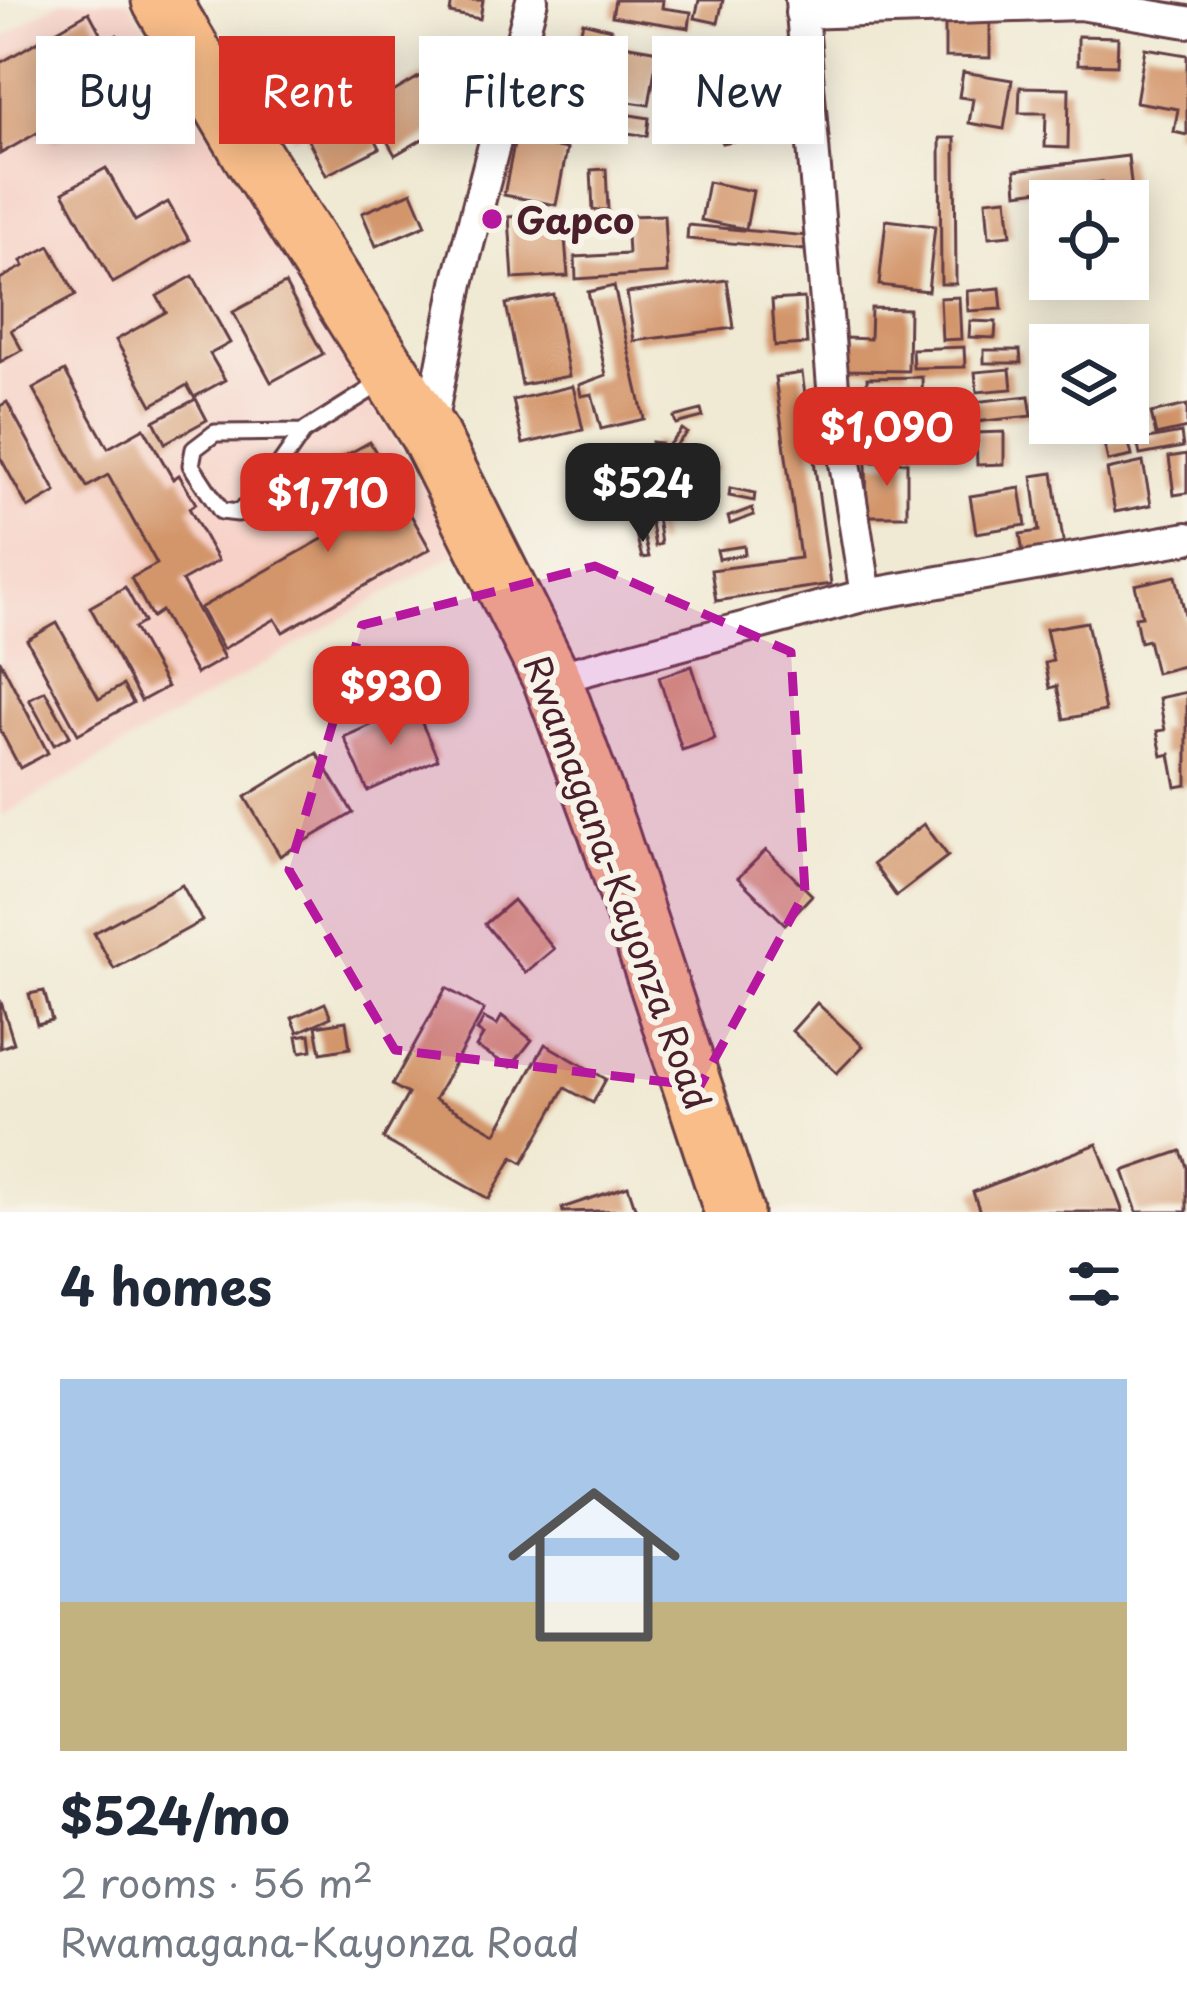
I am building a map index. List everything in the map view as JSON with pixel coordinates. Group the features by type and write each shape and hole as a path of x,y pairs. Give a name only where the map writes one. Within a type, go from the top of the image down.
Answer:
{"highway":[{"name":"Rwamagana-Kayonza Road","path":"161,0 251,154 429,434 552,679 609,834 734,1212"}],"street":[{"path":"429,434 458,283 532,0"},
{"path":"866,596 833,387 801,7 1082,2 1187,22"},
{"path":"552,679 866,596 1187,538"}],"lane":[{"path":"303,432 215,433 194,449 191,465 221,511 238,513 259,495 303,432 392,376"}],"highlighted area":[{"path":"595,566 791,652 805,892 700,1086 395,1050 289,870 362,625"}],"shaded area":[{"path":"61,0 129,0 151,36 36,36 36,144 195,144 195,109 462,549 0,817 0,40"}],"building":[{"path":"452,0 483,0 480,19 450,13"},
{"path":"615,0 663,0 662,8 691,12 689,28 612,16"},
{"path":"699,0 723,0 718,23 695,18"},
{"path":"89,12 102,36 47,36"},
{"path":"945,15 990,16 990,58 945,57"},
{"path":"583,22 611,29 609,36 579,36"},
{"path":"1078,36 1118,37 1117,65 1078,64"},
{"path":"36,42 36,134 0,154 0,63"},
{"path":"628,46 652,50 649,105 628,102"},
{"path":"1145,48 1187,55 1187,135 1174,132 1178,109 1136,102"},
{"path":"963,72 1012,80 1004,129 969,123 973,99 959,97"},
{"path":"419,77 419,141 395,155 389,144 395,144 395,91"},
{"path":"1020,87 1069,88 1068,148 1045,147 1046,113 1019,113"},
{"path":"628,115 649,118 647,136 628,133"},
{"path":"940,138 955,138 956,284 941,284"},
{"path":"310,144 378,144 380,148 326,175"},
{"path":"514,144 567,149 556,205 504,195"},
{"path":"1128,156 1131,180 1029,180 1029,191 1017,193 1015,170"},
{"path":"106,168 135,221 168,202 189,240 113,283 63,192"},
{"path":"606,169 608,210 593,210 591,170"},
{"path":"708,182 753,191 746,229 701,220"},
{"path":"412,192 426,225 376,246 362,213"},
{"path":"1007,198 1011,235 989,237 986,200"},
{"path":"563,213 568,276 513,279 509,217"},
{"path":"664,215 667,273 576,279 575,257 628,254 626,216"},
{"path":"886,220 935,226 928,291 879,285"},
{"path":"688,225 808,236 806,250 687,239"},
{"path":"50,246 76,295 11,330 22,350 0,362 0,279"},
{"path":"193,276 230,343 210,354 225,380 194,397 187,385 152,405 116,340 166,312 157,296"},
{"path":"727,280 734,328 634,341 627,293"},
{"path":"285,284 323,354 271,382 233,312"},
{"path":"614,286 644,419 601,429 592,394 581,396 579,385 606,375 588,292"},
{"path":"1000,288 1002,309 968,311 967,291"},
{"path":"554,295 569,376 522,385 506,304"},
{"path":"959,297 961,339 942,340 940,298"},
{"path":"804,298 807,344 775,346 772,300"},
{"path":"871,308 909,309 908,371 846,370 846,338 870,339"},
{"path":"970,321 996,322 995,338 969,337"},
{"path":"964,347 965,367 913,368 912,349"},
{"path":"984,350 1020,350 1021,363 984,363"},
{"path":"1010,369 1012,389 977,392 975,372"},
{"path":"65,371 108,448 144,428 173,479 179,475 196,504 189,508 218,561 182,581 224,658 196,674 161,611 152,617 131,578 157,564 108,475 87,487 33,389"},
{"path":"802,373 831,584 716,601 711,570 800,558 775,377"},
{"path":"922,377 924,446 869,446 867,378"},
{"path":"573,386 583,430 523,444 513,400"},
{"path":"1029,396 1029,416 975,422 973,402"},
{"path":"196,399 207,420 165,443 154,421"},
{"path":"7,402 56,492 28,508 0,457 0,406"},
{"path":"1187,405 1187,428 1156,435 1151,413"},
{"path":"701,410 703,417 676,424 674,417"},
{"path":"682,429 687,433 669,452 665,449"},
{"path":"1004,432 1004,464 977,465 976,433"},
{"path":"1181,433 1183,447 1140,455 1138,444 1149,444 1149,439"},
{"path":"370,442 430,549 283,632 275,619 223,649 200,608 349,524 319,470"},
{"path":"652,442 660,443 658,468 651,469"},
{"path":"1104,444 1129,444 1132,456 1108,461"},
{"path":"1187,454 1187,493 1174,495 1169,457"},
{"path":"866,462 907,462 907,516 867,516"},
{"path":"1143,462 1151,505 1115,512 1107,470"},
{"path":"711,463 717,468 695,485 691,480"},
{"path":"1053,473 1064,547 1023,553 1020,534 1039,531 1032,476"},
{"path":"667,487 672,491 658,510 652,506"},
{"path":"730,488 755,493 754,501 729,496"},
{"path":"1020,488 1026,525 976,533 970,496"},
{"path":"752,508 754,515 730,524 728,517"},
{"path":"657,517 661,544 655,546 650,518"},
{"path":"643,532 649,557 642,558 636,534"},
{"path":"744,546 745,554 719,559 717,550"},
{"path":"1176,576 1187,623 1187,665 1156,673 1148,640 1140,642 1135,617 1142,616 1135,585"},
{"path":"125,587 144,622 134,628 167,687 141,701 90,607"},
{"path":"1087,622 1105,711 1064,719 1057,686 1050,688 1045,663 1053,661 1046,629"},
{"path":"57,623 99,699 123,685 133,703 78,734 27,640"},
{"path":"0,660 48,753 20,768 0,730"},
{"path":"692,666 715,739 682,750 659,677"},
{"path":"45,691 70,736 54,745 29,699"},
{"path":"1187,692 1187,785 1176,787 1170,754 1162,756 1157,731 1165,730 1159,698"},
{"path":"414,706 438,759 368,791 344,737"},
{"path":"317,753 353,813 280,856 245,797"},
{"path":"924,824 948,856 896,896 873,864"},
{"path":"766,850 812,895 785,924 738,878"},
{"path":"182,885 202,921 114,969 94,933"},
{"path":"513,900 554,949 525,973 485,924"},
{"path":"446,988 484,1010 435,1099 496,1133 545,1044 606,1079 593,1103 565,1088 523,1163 513,1157 489,1199 383,1139 408,1094 392,1085"},
{"path":"44,991 52,1020 37,1024 29,994"},
{"path":"0,1003 14,1043 0,1048"},
{"path":"325,1003 331,1017 298,1032 292,1018"},
{"path":"817,1003 863,1046 837,1073 792,1031"},
{"path":"502,1016 532,1040 511,1067 476,1047 484,1018 497,1025"},
{"path":"346,1021 350,1048 321,1053 316,1026"},
{"path":"310,1034 312,1050 300,1052 297,1036"},
{"path":"1097,1144 1123,1212 980,1212 973,1192"},
{"path":"1181,1151 1187,1167 1187,1212 1137,1212 1123,1171"},
{"path":"628,1186 636,1210 563,1212 562,1208"}],"place":[{"name":"Gapco","path":"492,219"}]}
